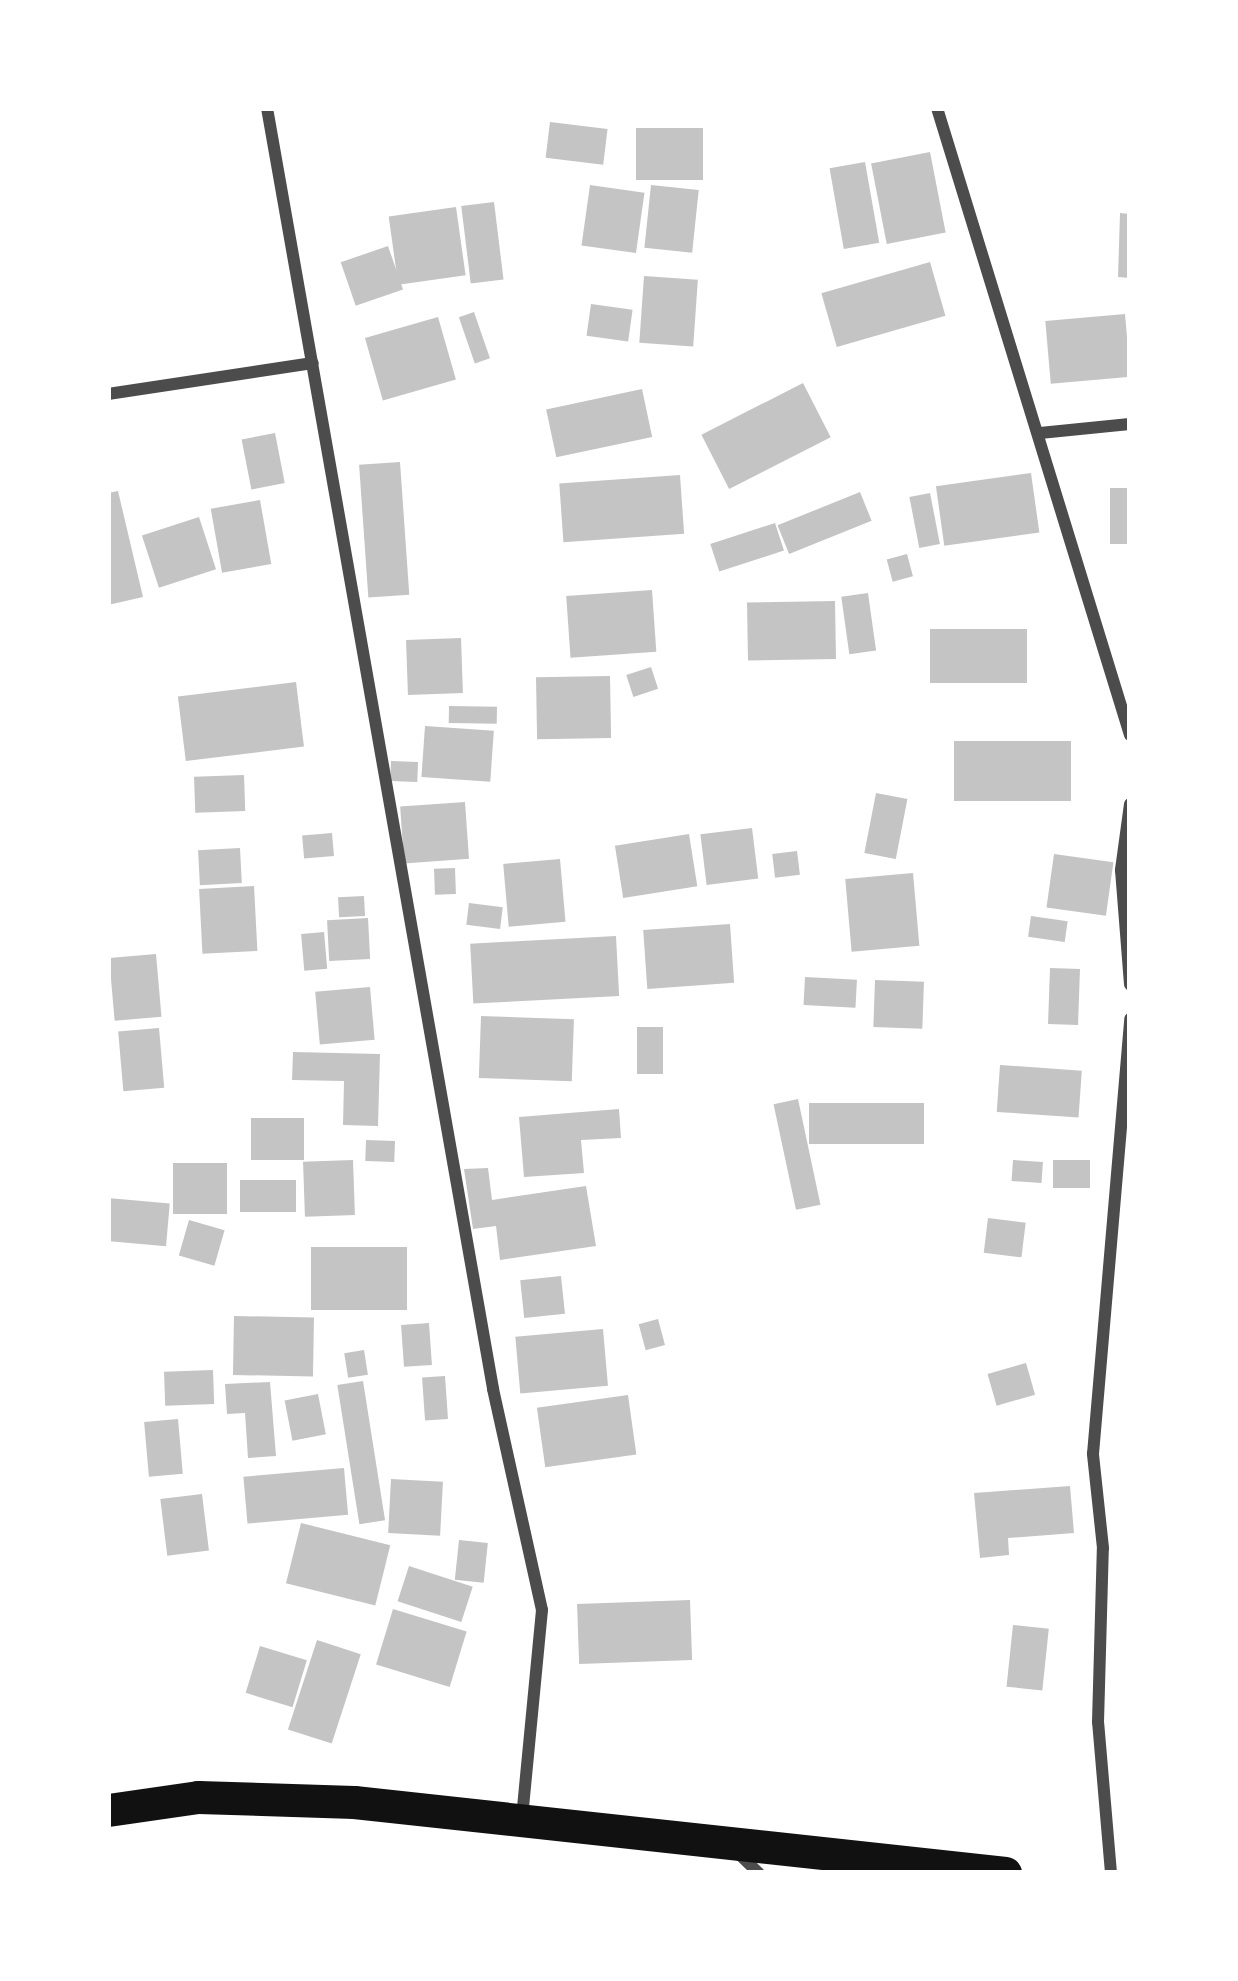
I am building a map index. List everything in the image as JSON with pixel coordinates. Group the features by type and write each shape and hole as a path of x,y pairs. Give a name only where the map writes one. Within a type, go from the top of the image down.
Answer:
{"highway":[{"path":"108,1810 198,1797 522,1817 1005,1873"}],"street":[{"path":"267,108 493,1389 542,1610 522,1817"},
{"path":"937,108 1130,735"},
{"path":"108,394 313,363"},
{"path":"1040,433 1130,424"},
{"path":"1130,804 1121,871 1130,985"},
{"path":"1111,1873 1098,1722 1103,1548 1093,1454 1130,1019"},
{"path":"724,1841 759,1873"}],"building":[{"path":"550,122 608,129 603,165 546,158"},
{"path":"636,128 703,128 703,180 636,180"},
{"path":"930,152 946,232 887,244 871,163"},
{"path":"865,162 879,243 844,249 830,168"},
{"path":"590,185 644,193 636,253 582,245"},
{"path":"651,185 699,190 692,253 644,248"},
{"path":"494,202 504,279 471,283 461,206"},
{"path":"456,207 466,275 398,285 389,216"},
{"path":"1120,213 1130,214 1130,278 1118,277"},
{"path":"388,246 403,289 356,306 341,262"},
{"path":"930,262 945,316 837,347 821,293"},
{"path":"644,276 698,280 693,347 639,343"},
{"path":"591,304 633,310 628,342 587,336"},
{"path":"474,312 490,358 475,364 459,317"},
{"path":"1125,314 1130,377 1051,384 1045,321"},
{"path":"438,317 456,379 383,400 365,338"},
{"path":"803,383 831,437 729,489 701,435"},
{"path":"642,389 652,437 556,457 546,409"},
{"path":"275,433 285,483 251,490 242,439"},
{"path":"400,462 409,595 368,598 359,465"},
{"path":"1031,473 1039,532 944,546 936,486"},
{"path":"680,475 684,534 563,542 559,483"},
{"path":"1110,488 1130,488 1130,544 1110,544"},
{"path":"118,491 143,597 108,605 108,493"},
{"path":"860,492 872,521 789,554 777,525"},
{"path":"930,493 940,544 919,548 909,497"},
{"path":"260,500 271,564 222,573 211,509"},
{"path":"199,517 216,569 159,588 142,536"},
{"path":"775,523 784,551 719,572 710,544"},
{"path":"907,554 913,576 893,582 887,559"},
{"path":"652,590 656,652 571,658 566,596"},
{"path":"868,593 876,650 849,654 841,597"},
{"path":"835,601 836,659 748,661 747,603"},
{"path":"930,629 1027,629 1027,683 930,683"},
{"path":"461,638 463,693 408,695 406,640"},
{"path":"651,667 658,689 633,697 626,675"},
{"path":"610,676 611,738 537,739 536,677"},
{"path":"296,682 304,747 186,761 178,697"},
{"path":"449,706 497,707 497,724 449,723"},
{"path":"425,726 494,731 490,782 421,777"},
{"path":"954,741 1071,741 1071,801 954,801"},
{"path":"391,761 418,762 417,782 390,781"},
{"path":"244,775 245,811 195,813 194,777"},
{"path":"876,793 907,799 896,859 864,853"},
{"path":"465,802 469,859 404,863 400,807"},
{"path":"752,828 758,879 707,885 700,834"},
{"path":"332,833 334,856 304,859 302,836"},
{"path":"689,834 697,886 623,898 615,846"},
{"path":"240,848 242,883 200,885 198,850"},
{"path":"797,851 800,875 775,878 772,854"},
{"path":"1054,854 1113,862 1106,916 1046,907"},
{"path":"560,859 565,922 509,927 503,864"},
{"path":"455,868 456,894 435,895 434,869"},
{"path":"913,873 919,946 852,952 845,879"},
{"path":"254,886 257,951 202,954 199,889"},
{"path":"364,896 365,916 339,917 338,897"},
{"path":"469,903 503,907 500,929 466,925"},
{"path":"1031,916 1068,921 1065,942 1028,937"},
{"path":"368,918 370,959 329,961 327,920"},
{"path":"730,924 734,983 647,989 643,930"},
{"path":"324,932 327,969 304,971 301,934"},
{"path":"616,936 619,996 473,1004 470,944"},
{"path":"156,954 161,1017 115,1021 109,958"},
{"path":"1050,968 1080,969 1078,1025 1048,1024"},
{"path":"805,977 857,980 855,1008 804,1005"},
{"path":"875,980 924,982 922,1029 873,1027"},
{"path":"370,987 375,1040 320,1045 315,992"},
{"path":"481,1016 574,1019 572,1081 479,1078"},
{"path":"637,1027 663,1027 663,1074 637,1074"},
{"path":"159,1028 164,1088 123,1091 118,1032"},
{"path":"293,1052 380,1054 378,1126 343,1125 344,1081 292,1080"},
{"path":"1000,1065 1082,1071 1079,1118 997,1112"},
{"path":"798,1099 820,1205 796,1210 774,1104"},
{"path":"809,1103 924,1103 924,1144 809,1144"},
{"path":"619,1109 621,1138 581,1140 584,1173 524,1177 519,1117"},
{"path":"251,1118 304,1118 304,1160 251,1160"},
{"path":"366,1140 395,1141 394,1162 365,1161"},
{"path":"353,1160 355,1215 305,1217 303,1162"},
{"path":"1013,1160 1043,1162 1041,1183 1012,1181"},
{"path":"1053,1160 1090,1160 1090,1188 1053,1188"},
{"path":"173,1163 227,1163 227,1214 173,1214"},
{"path":"488,1168 492,1200 586,1186 596,1246 500,1260 496,1226 473,1229 464,1169"},
{"path":"240,1180 296,1180 296,1212 240,1212"},
{"path":"108,1198 170,1203 166,1246 108,1241"},
{"path":"988,1218 1026,1223 1021,1257 984,1253"},
{"path":"189,1220 225,1230 214,1266 179,1256"},
{"path":"311,1247 407,1247 407,1310 311,1310"},
{"path":"561,1276 565,1314 524,1318 520,1280"},
{"path":"234,1316 314,1317 313,1376 233,1375"},
{"path":"658,1319 665,1345 646,1350 639,1324"},
{"path":"429,1323 432,1365 404,1367 401,1325"},
{"path":"603,1329 608,1386 520,1393 515,1337"},
{"path":"364,1350 368,1375 348,1378 344,1353"},
{"path":"1026,1363 1035,1395 997,1406 988,1374"},
{"path":"213,1370 214,1404 165,1406 164,1372"},
{"path":"445,1376 448,1419 425,1420 422,1378"},
{"path":"363,1381 385,1520 359,1524 337,1385"},
{"path":"270,1382 276,1456 248,1458 245,1413 227,1414 225,1384"},
{"path":"318,1394 326,1434 292,1441 285,1400"},
{"path":"628,1395 636,1454 545,1467 537,1408"},
{"path":"178,1419 183,1474 149,1477 144,1422"},
{"path":"344,1468 348,1515 247,1524 243,1477"},
{"path":"391,1479 443,1482 440,1536 388,1533"},
{"path":"1070,1486 1074,1533 1008,1538 1009,1555 980,1558 974,1493"},
{"path":"202,1494 209,1551 167,1556 160,1499"},
{"path":"301,1523 390,1545 375,1605 286,1583"},
{"path":"459,1540 488,1543 484,1583 455,1580"},
{"path":"409,1566 473,1587 461,1622 398,1601"},
{"path":"690,1600 692,1660 579,1664 577,1604"},
{"path":"393,1609 467,1632 450,1687 376,1664"},
{"path":"1013,1625 1049,1629 1042,1690 1007,1687"},
{"path":"317,1640 361,1654 332,1744 288,1729"},
{"path":"260,1646 307,1660 293,1707 246,1693"}]}
